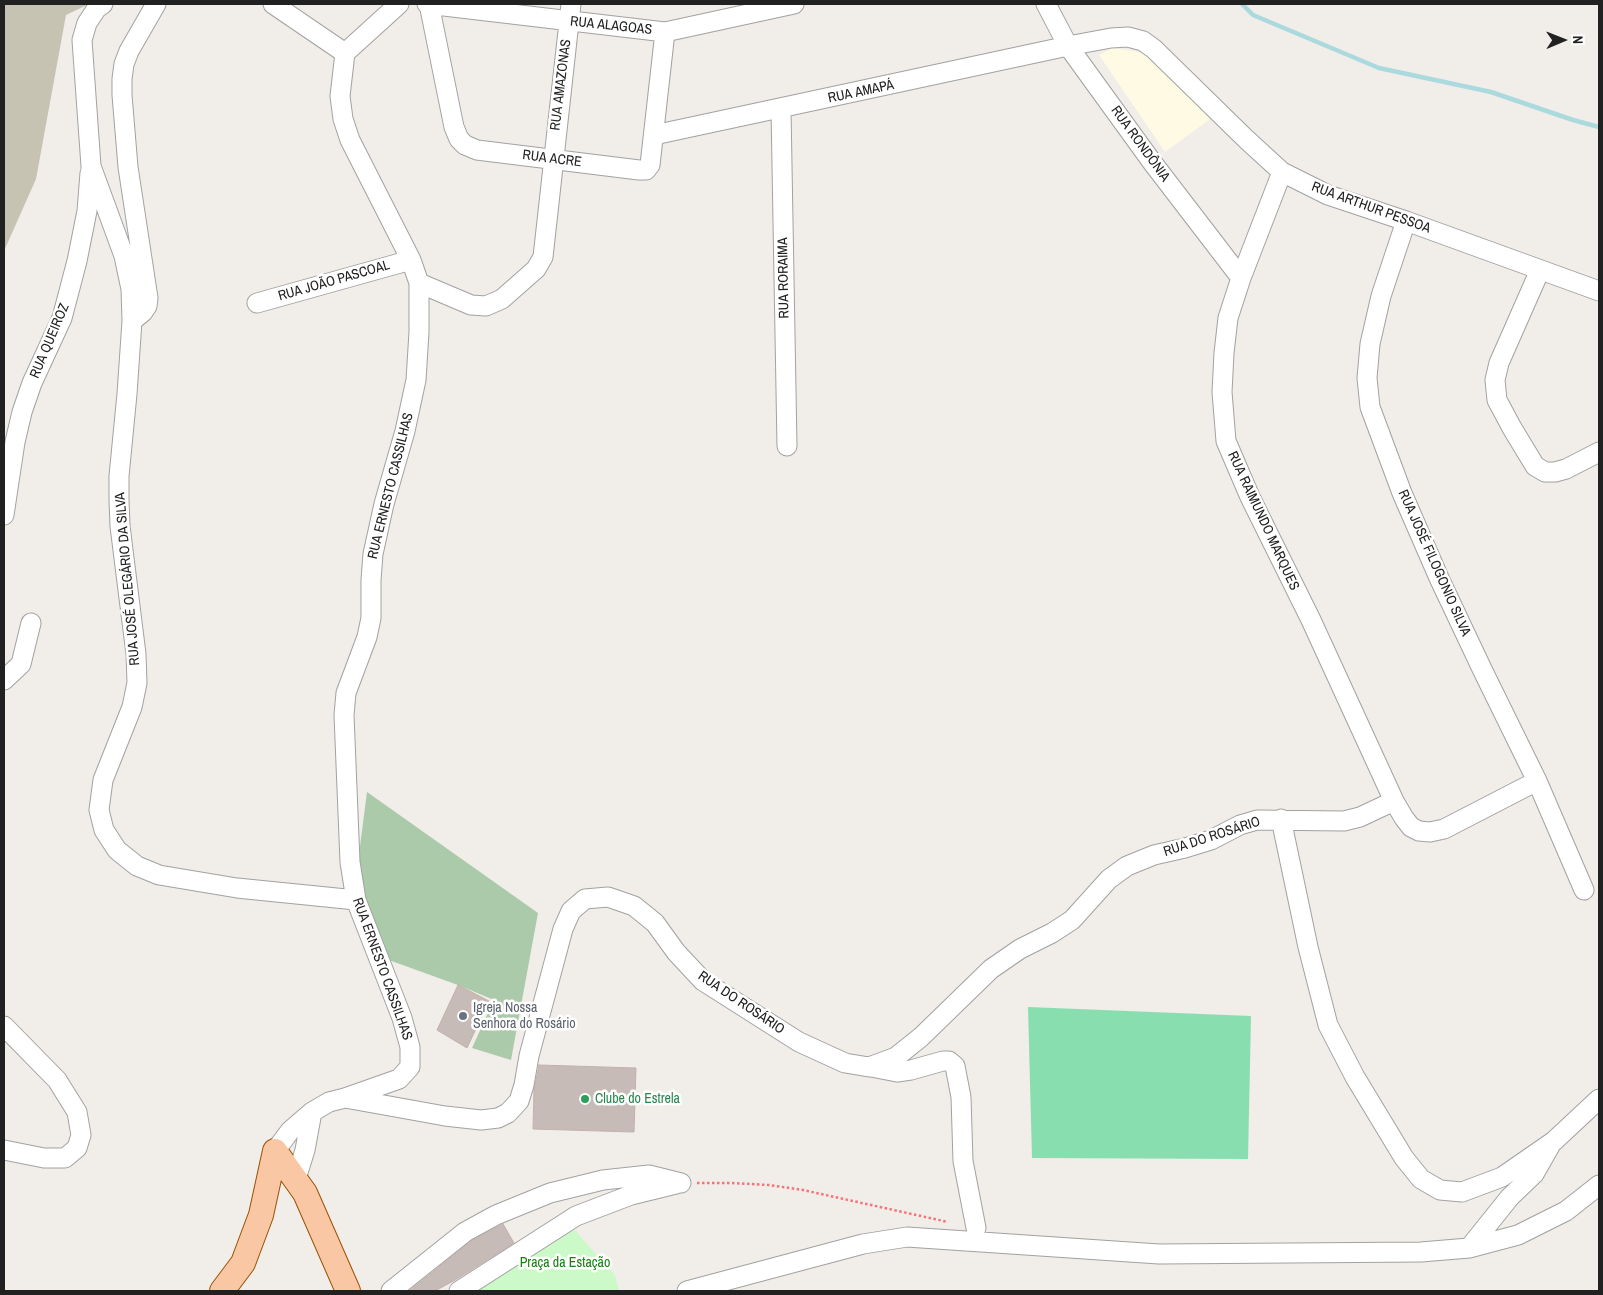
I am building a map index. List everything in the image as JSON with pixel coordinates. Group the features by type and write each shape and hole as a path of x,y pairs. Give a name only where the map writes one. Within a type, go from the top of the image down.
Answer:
{"main road":[{"path":"274,1151 305,1193 348,1291"},
{"path":"222,1291 243,1263 261,1215 274,1151"}],"street":[{"name":"RUA JOSÉ OLEGÁRIO DA SILVA","path":"103,4 97,8 87,23 82,40 91,166 128,270 131,289 132,321 128,394 119,476 119,500 120,526 136,654 137,683 132,707 103,780 99,810 104,830 118,850 137,866 159,875 237,888 356,900"},
{"path":"132,321 143,312 147,306 148,298 128,167 122,79 124,64 129,51 156,4"},
{"path":"273,4 344,53 399,4"},
{"name":"RUA ALAGOAS","path":"428,4 570,12 665,32 794,4"},
{"name":"RUA ACRE","path":"428,4 454,127 465,145 477,150 638,170 646,170 650,165 665,32"},
{"name":"RUA RONDÔNIA","path":"1046,4 1068,46 1152,162 1241,278"},
{"name":"RUA AMAZONAS","path":"419,283 471,305 486,306 502,299 536,269 542,257 570,12"},
{"name":"RUA ARTHUR PESSOA","path":"1068,46 1111,38 1128,37 1143,41 1154,49 1282,172 1328,195 1406,221 1599,291"},
{"name":"RUA AMAPÁ","path":"654,135 1068,46"},
{"name":"RUA ERNESTO CASSILHAS","path":"274,1151 290,1131 312,1112 329,1102 399,1079 410,1067 410,1047 402,1018 356,900 350,862 347,818 344,715 346,693 367,637 371,618 370,580 373,554 384,504 405,431 416,380 420,332 419,283 411,260 350,140 343,119 340,96 344,53"},
{"name":"RUA RORAIMA","path":"781,109 788,446"},
{"name":"RUA QUEIROZ","path":"4,515 15,442 22,412 32,383 62,318 77,261 87,211 91,166"},
{"name":"RUA RAIMUNDO MARQUES","path":"1282,172 1241,278 1228,318 1222,392 1226,442 1250,497 1311,620 1394,801"},
{"name":"RUA JOSÉ FILOGONIO SILVA","path":"1406,221 1381,296 1370,344 1367,378 1370,407 1402,493 1482,670 1537,782 1584,890"},
{"name":"RUA JOÃO PASCOAL","path":"257,303 411,260"},
{"path":"1540,270 1499,363 1495,380 1497,400 1535,466 1545,472 1566,469 1599,452"},
{"path":"4,680 21,664 31,624"},
{"path":"1394,801 1411,827 1419,832 1430,832 1444,829 1537,782"},
{"name":"RUA DO ROSÁRIO","path":"869,1067 896,1057 921,1037 991,969 1020,949 1052,933 1072,920 1109,879 1127,866 1154,855 1211,840 1240,825 1257,820 1344,821 1360,817 1394,801"},
{"path":"1281,819 1308,947 1328,1025 1360,1085 1404,1158 1421,1179 1440,1190 1462,1192 1502,1177 1554,1141 1599,1099"},
{"name":"RUA DO ROSÁRIO","path":"345,1098 445,1116 481,1120 498,1118 508,1113 519,1101 563,929 571,911 585,899 608,897 634,906 655,923 676,952 703,981 799,1042 845,1063 897,1072 943,1061 949,1061 955,1066 961,1097 963,1161 976,1228"},
{"path":"4,1026 57,1080 77,1112 82,1135 77,1148 65,1158 44,1158 4,1150"},
{"path":"296,1179 305,1150 312,1112"},
{"path":"1469,1248 1510,1197 1534,1174 1554,1141"},
{"path":"391,1291 465,1232 496,1214 550,1193 603,1180 649,1175 681,1183"},
{"path":"460,1291 576,1216 631,1195 681,1183"},
{"path":"687,1291 863,1244 907,1237 1159,1254 1421,1252 1469,1248 1518,1235 1566,1211 1599,1185"}],"path":[{"path":"681,1183 769,1185 804,1190 948,1222"}],"shaded area":[{"path":"4,4 89,4 66,15 36,179 4,251"},
{"path":"1112,48 1134,51 1153,57 1213,117 1165,152 1099,55"}],"green space":[{"path":"367,792 538,913 511,1060 472,1048 494,1000 386,959 355,885"},
{"path":"1028,1007 1251,1016 1248,1159 1032,1158"},
{"name":"Praça da Estação","path":"570,1225 615,1275 619,1291 463,1291"}],"building":[{"name":"Igreja Nossa Senhora do Rosário","path":"458,985 489,1001 467,1048 437,1030"},
{"name":"Clube do Estrela","path":"539,1065 636,1068 634,1132 533,1129 534,1090"},
{"path":"503,1224 514,1243 435,1291 409,1291 471,1241"}],"waterway":[{"path":"1242,4 1253,15 1379,68 1491,92 1599,127"}],"place":[{"name":"Igreja Nossa Senhora do Rosário","path":"463,1016"},
{"name":"Clube do Estrela","path":"585,1099"}]}
